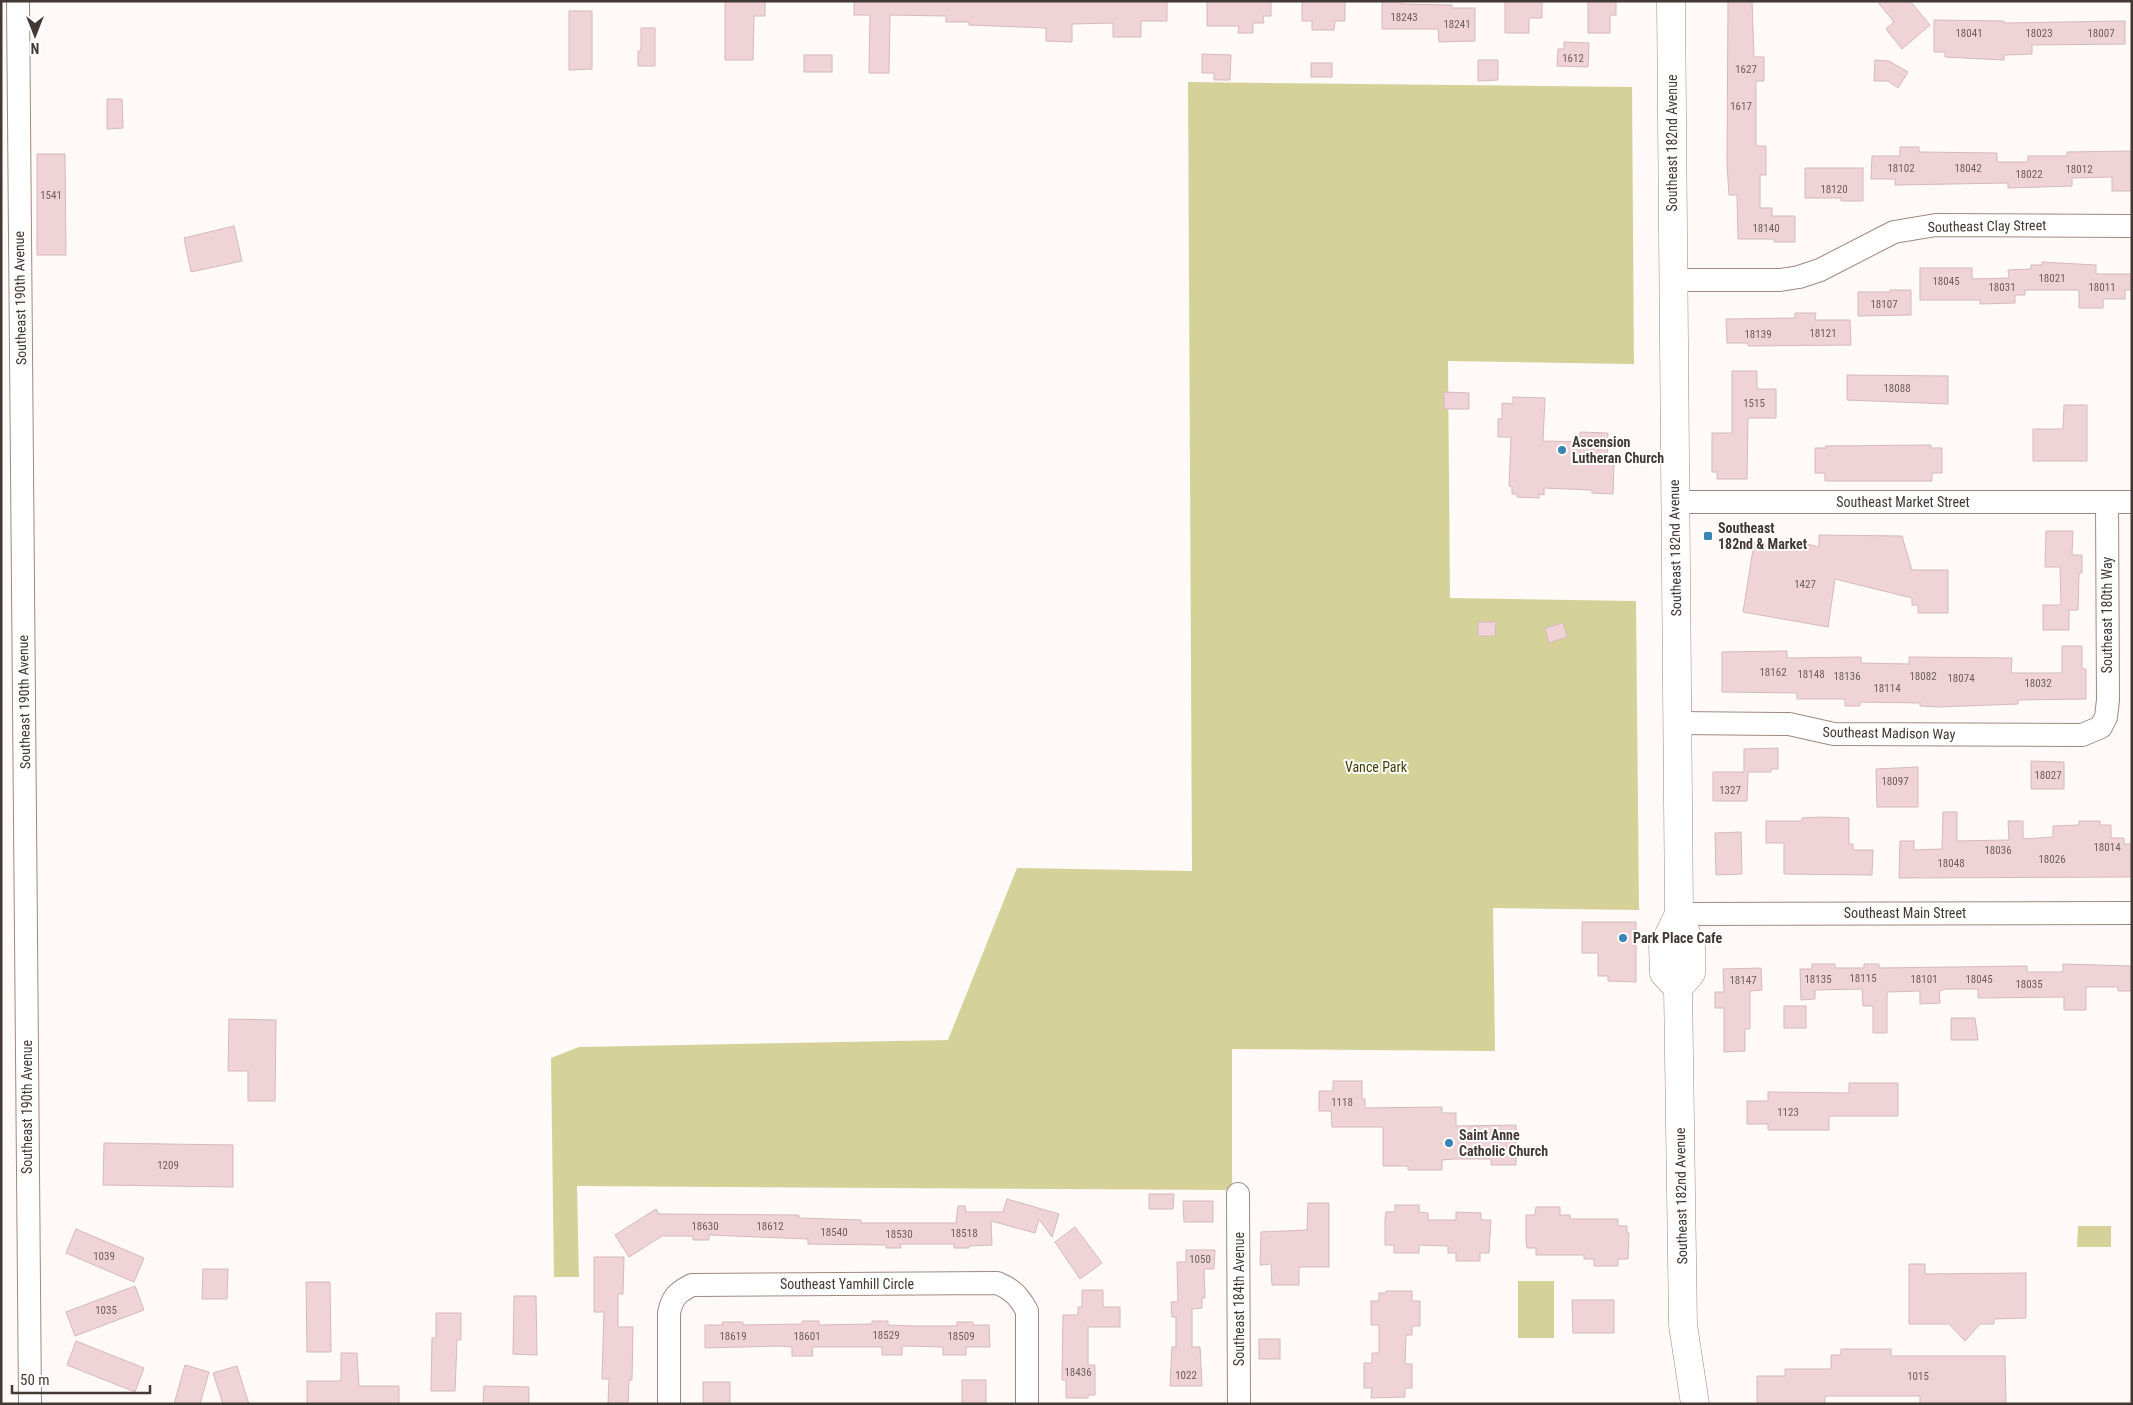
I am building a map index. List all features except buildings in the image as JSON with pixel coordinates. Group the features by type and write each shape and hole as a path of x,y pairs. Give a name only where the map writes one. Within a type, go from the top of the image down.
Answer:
{"main road":[{"name":"Southeast 182nd Avenue","path":"1671,1 1679,914 1663,947 1664,973 1678,988 1683,1325 1695,1404"}],"street":[{"name":"Southeast 190th Avenue","path":"18,1 30,1404"},
{"name":"Southeast Clay Street","path":"1672,280 1780,280 1800,277 1820,270 1894,232 1930,226 2132,226"},
{"name":"Southeast Market Street","path":"1675,502 2132,502"},
{"name":"Southeast 180th Way","path":"2102,728 2106,717 2108,700 2107,502"},
{"name":"Southeast Madison Way","path":"1677,723 1789,724 1834,734 2082,735 2102,728"},
{"name":"Southeast Main Street","path":"1679,914 2132,913"},
{"name":"Southeast 184th Avenue","path":"1238,1194 1239,1404"},
{"name":"Southeast Yamhill Circle","path":"668,1404 669,1313 671,1302 678,1292 692,1285 997,1283 1010,1288 1020,1298 1026,1311 1027,1404"}],"green space":[{"name":"Vance Park","path":"1188,82 1632,87 1634,364 1448,361 1450,598 1636,601 1639,910 1493,908 1495,1051 1232,1049 1232,1190 577,1186 579,1277 554,1277 551,1058 579,1047 948,1040 1017,868 1192,871"},
{"path":"2078,1226 2111,1226 2111,1247 2077,1247"},
{"path":"1518,1281 1554,1281 1554,1338 1518,1338"}],"place":[{"name":"Ascension Lutheran Church","path":"1562,450"},
{"name":"Southeast 182nd & Market","path":"1708,536"},
{"name":"Park Place Cafe","path":"1623,938"},
{"name":"Saint Anne Catholic Church","path":"1449,1143"}]}
